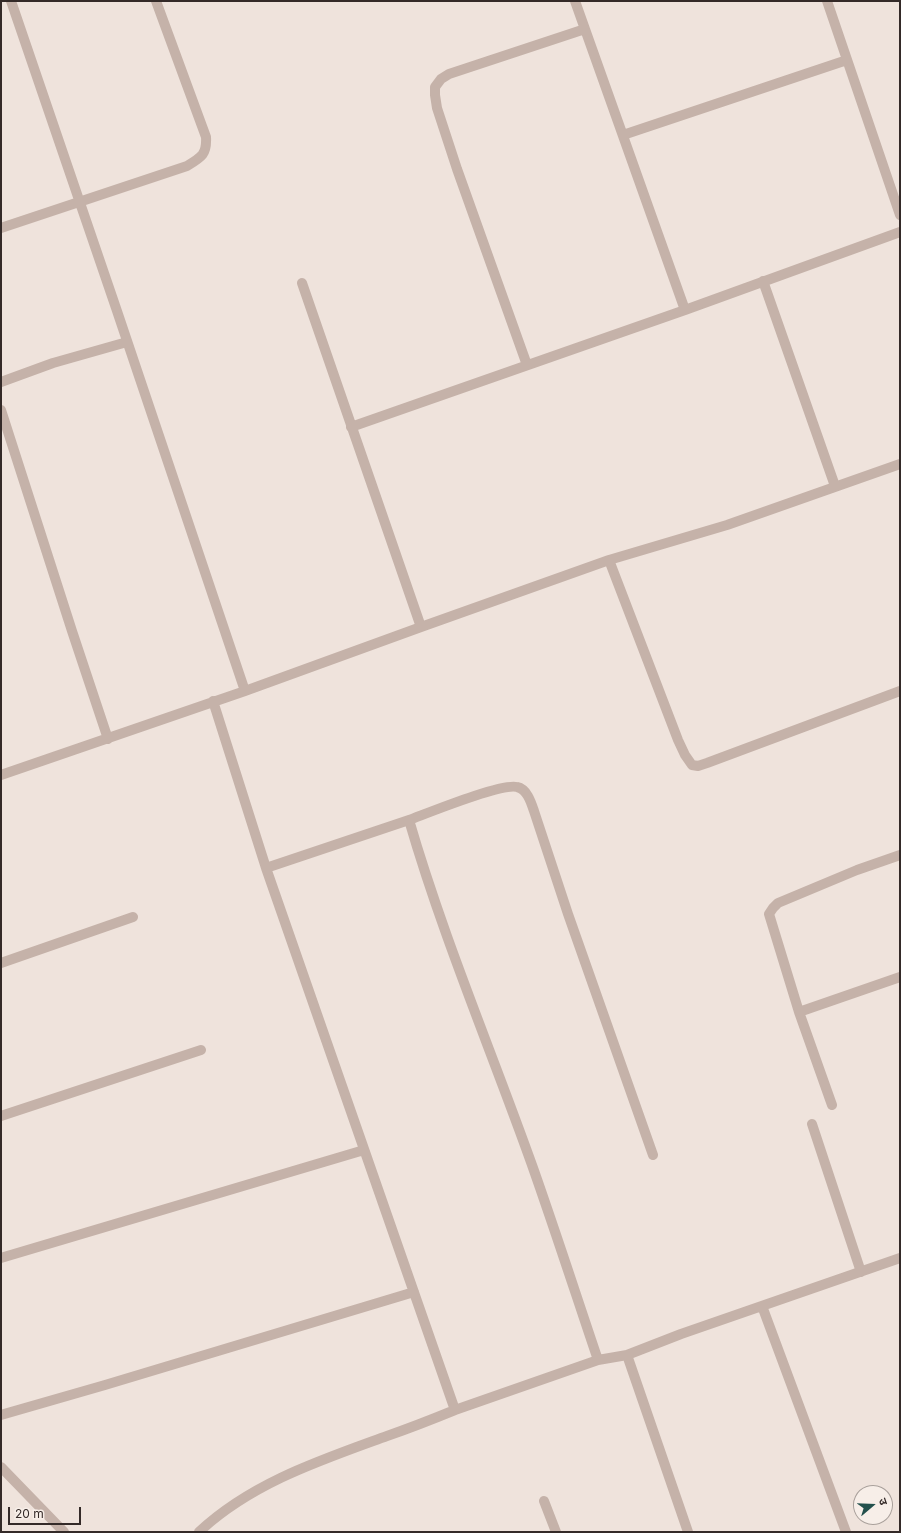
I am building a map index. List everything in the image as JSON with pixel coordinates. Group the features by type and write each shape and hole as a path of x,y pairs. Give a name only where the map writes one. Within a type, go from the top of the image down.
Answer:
{"street":[{"path":"11,1 245,691"},
{"path":"1,228 187,166 201,158 206,148 206,136 156,1"},
{"path":"576,1 685,310"},
{"path":"827,1 900,215"},
{"path":"527,365 456,169 437,108 435,87 441,79 449,74 585,29"},
{"path":"623,135 847,60"},
{"path":"351,427 685,310 900,232"},
{"path":"763,281 835,486"},
{"path":"302,283 421,627"},
{"path":"1,382 53,363 127,342"},
{"path":"1,410 108,739"},
{"path":"1,775 245,691 609,560 727,525 900,464"},
{"path":"609,560 678,740 685,755 692,765 698,766 707,763 900,692"},
{"path":"213,701 266,868 455,1410"},
{"path":"266,868 486,793 508,787 517,787 524,791 534,811 653,1154"},
{"path":"409,820 422,863 458,966 532,1166 598,1360"},
{"path":"832,1105 799,1012 769,914 778,903 857,870 900,855"},
{"path":"1,963 133,917"},
{"path":"799,1012 900,976"},
{"path":"1,1116 201,1050"},
{"path":"812,1124 861,1272"},
{"path":"1,1258 364,1150"},
{"path":"199,1532 240,1500 268,1484 332,1456 455,1410 598,1360 627,1355 900,1258"},
{"path":"1,1415 113,1383 414,1292"},
{"path":"762,1306 846,1532"},
{"path":"627,1355 688,1532"},
{"path":"1,1467 64,1532"},
{"path":"544,1501 556,1532"}]}
